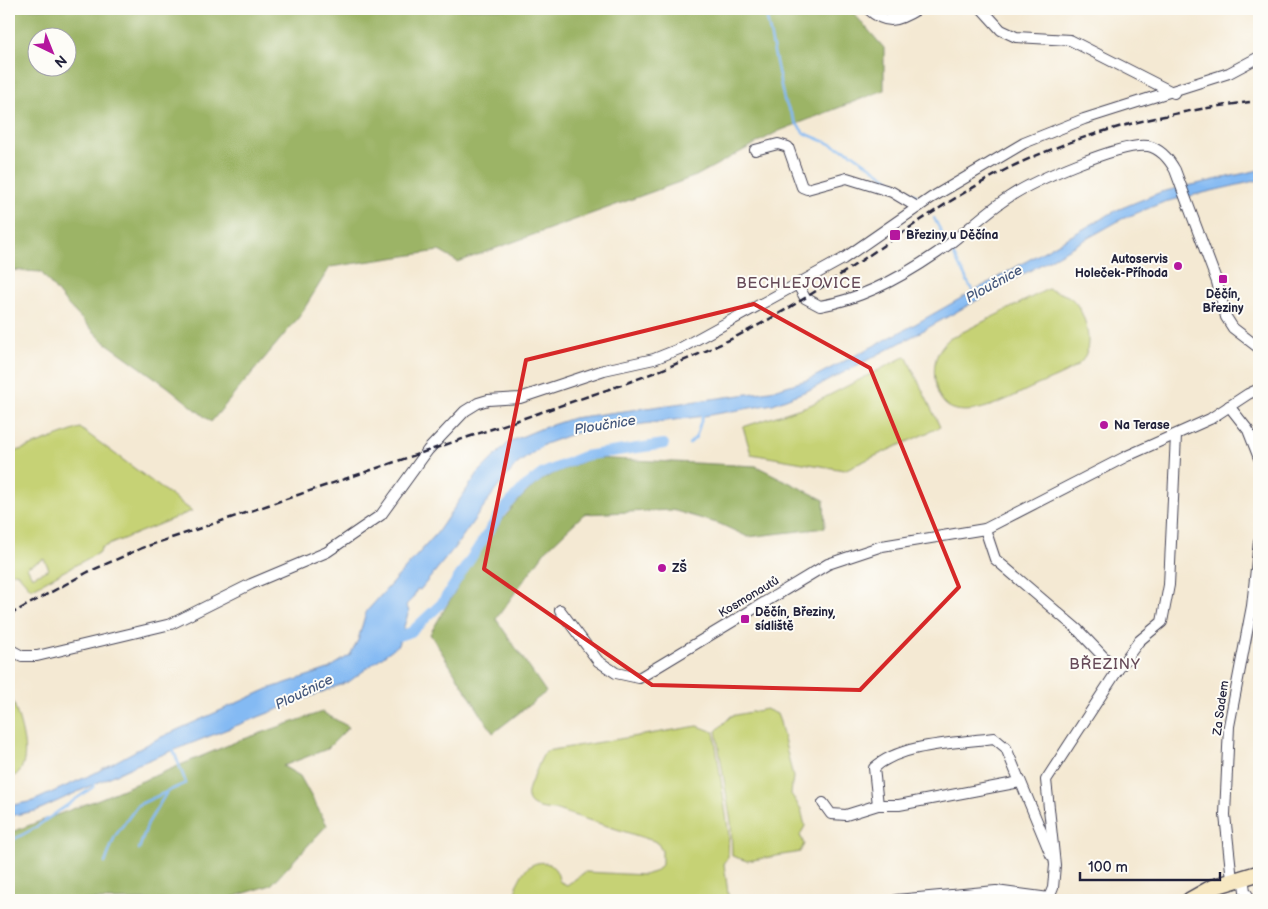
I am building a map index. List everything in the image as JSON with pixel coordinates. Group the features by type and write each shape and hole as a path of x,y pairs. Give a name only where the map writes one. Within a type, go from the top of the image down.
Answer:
{"main road":[{"path":"1190,900 1213,887 1259,873"}],"street":[{"path":"868,9 879,18 890,21 904,18 918,9"},
{"path":"982,9 1001,30 1016,37 1070,40 1174,93"},
{"path":"9,650 22,656 37,656 171,624 251,584 327,552 381,515 428,450 465,411 478,403 488,400 520,398 604,370 654,359 703,337 843,259 917,208 1024,143 1084,119 1174,93 1229,74 1259,57"},
{"path":"755,150 778,144 788,147 802,187 808,189 847,178 892,192 917,208"},
{"path":"798,285 805,298 811,303 820,306 838,303 876,288 944,248 993,208 1029,185 1050,175 1125,148 1138,146 1158,150 1171,161 1217,282 1226,317 1233,328 1259,348"},
{"name":"Kosmonautů","path":"560,610 598,661 616,673 639,678 828,564 882,546 985,528 1127,456 1210,419 1259,389"},
{"path":"1229,406 1248,430 1259,458"},
{"path":"896,900 996,891 1049,899 1053,888 1055,865 1046,780 1117,671 1139,642 1154,631 1162,622 1169,584 1176,435"},
{"path":"985,528 995,559 1077,629 1117,671"},
{"name":"Za Sadem","path":"1251,900 1237,879 1225,815 1229,726 1252,606 1259,541"},
{"path":"878,805 874,768 884,759 914,750 994,738 1006,748 1055,865"},
{"path":"823,803 831,814 846,815 878,805 899,805 1020,780"}],"highlighted area":[{"path":"754,304 870,368 959,587 860,690 652,685 484,569 526,360"}],"green space":[{"path":"9,9 850,9 884,48 884,90 779,131 696,176 458,262 439,251 330,267 299,317 211,422 168,387 102,340 67,304 41,272 9,270"},
{"path":"1048,289 1070,297 1081,312 1085,321 1088,339 1085,356 1081,362 1065,373 991,406 961,411 949,407 940,397 934,374 936,358 945,343 949,339"},
{"path":"906,356 940,427 844,470 751,454 743,427 810,405"},
{"path":"80,428 192,511 101,548 100,552 31,589 16,572 9,574 9,454","holes":["44,559 49,569 32,577 27,567"]},
{"path":"591,458 756,466 824,500 825,528 748,537 720,524 672,510 584,514 546,550 496,619 546,692 493,733 430,634 482,549 513,507 529,490 545,478"},
{"path":"9,688 20,724 25,751 23,763 18,773 9,779"},
{"path":"766,709 777,714 780,722 793,777 791,794 801,809 805,826 800,835 804,844 800,852 747,861 732,856 731,823 716,731 731,716"},
{"path":"322,712 349,727 327,749 283,766 300,776 327,825 271,885 223,900 9,900 9,833 99,799 238,741"},
{"path":"698,726 714,732 729,835 728,857 724,864 729,900 519,900 516,886 525,870 536,863 550,864 556,871 559,881 567,885 585,872 644,875 654,872 662,865 662,851 657,842 557,810 540,808 530,803 528,793 530,785 546,751"}],"water":[{"name":"Ploučnice","path":"1259,170 1259,180 1164,202 1122,219 915,335 814,388 773,404 704,416 575,433 545,444 516,465 494,492 455,547 420,590 417,589 413,598 406,605 409,611 398,645 350,681 136,765 36,811 9,816 9,806 33,801 95,773 157,739 268,689 328,669 350,655 358,640 366,612 437,533 478,473 509,442 573,418 770,391 810,379 910,327 1117,210 1161,192"}],"waterway":[{"path":"765,9 784,100 796,123 804,133 850,152 894,183 919,197"},
{"path":"934,218 947,243"},
{"name":"Ploučnice","path":"950,248 973,292"},
{"path":"689,444 696,437 703,415"},
{"path":"389,639 411,632 441,604 502,511 523,488 543,473 584,456 664,444"},
{"path":"105,863 115,836 138,805 186,783 173,749"},
{"path":"9,842 33,829 93,787 95,782"},
{"path":"139,849 148,823 168,790"}],"railway":[{"path":"9,615 88,572 142,548 624,384 694,356 739,335 783,311 954,199 1005,170 1035,156 1097,133 1129,124 1193,110 1259,101"}],"place":[{"name":"Březiny u Děčína","path":"895,235"},
{"name":"Autoservis Holeček-Příhoda","path":"1178,266"},
{"name":"Děčín, Březiny","path":"1223,279"},
{"name":"Na Terase","path":"1104,425"},
{"name":"ZŠ","path":"662,568"},
{"name":"Děčín, Březiny, sídliště","path":"745,619"}],"district":[{"name":"BECHLEJOVICE","path":"799,283"},
{"name":"BŘEZINY","path":"1105,664"}]}
